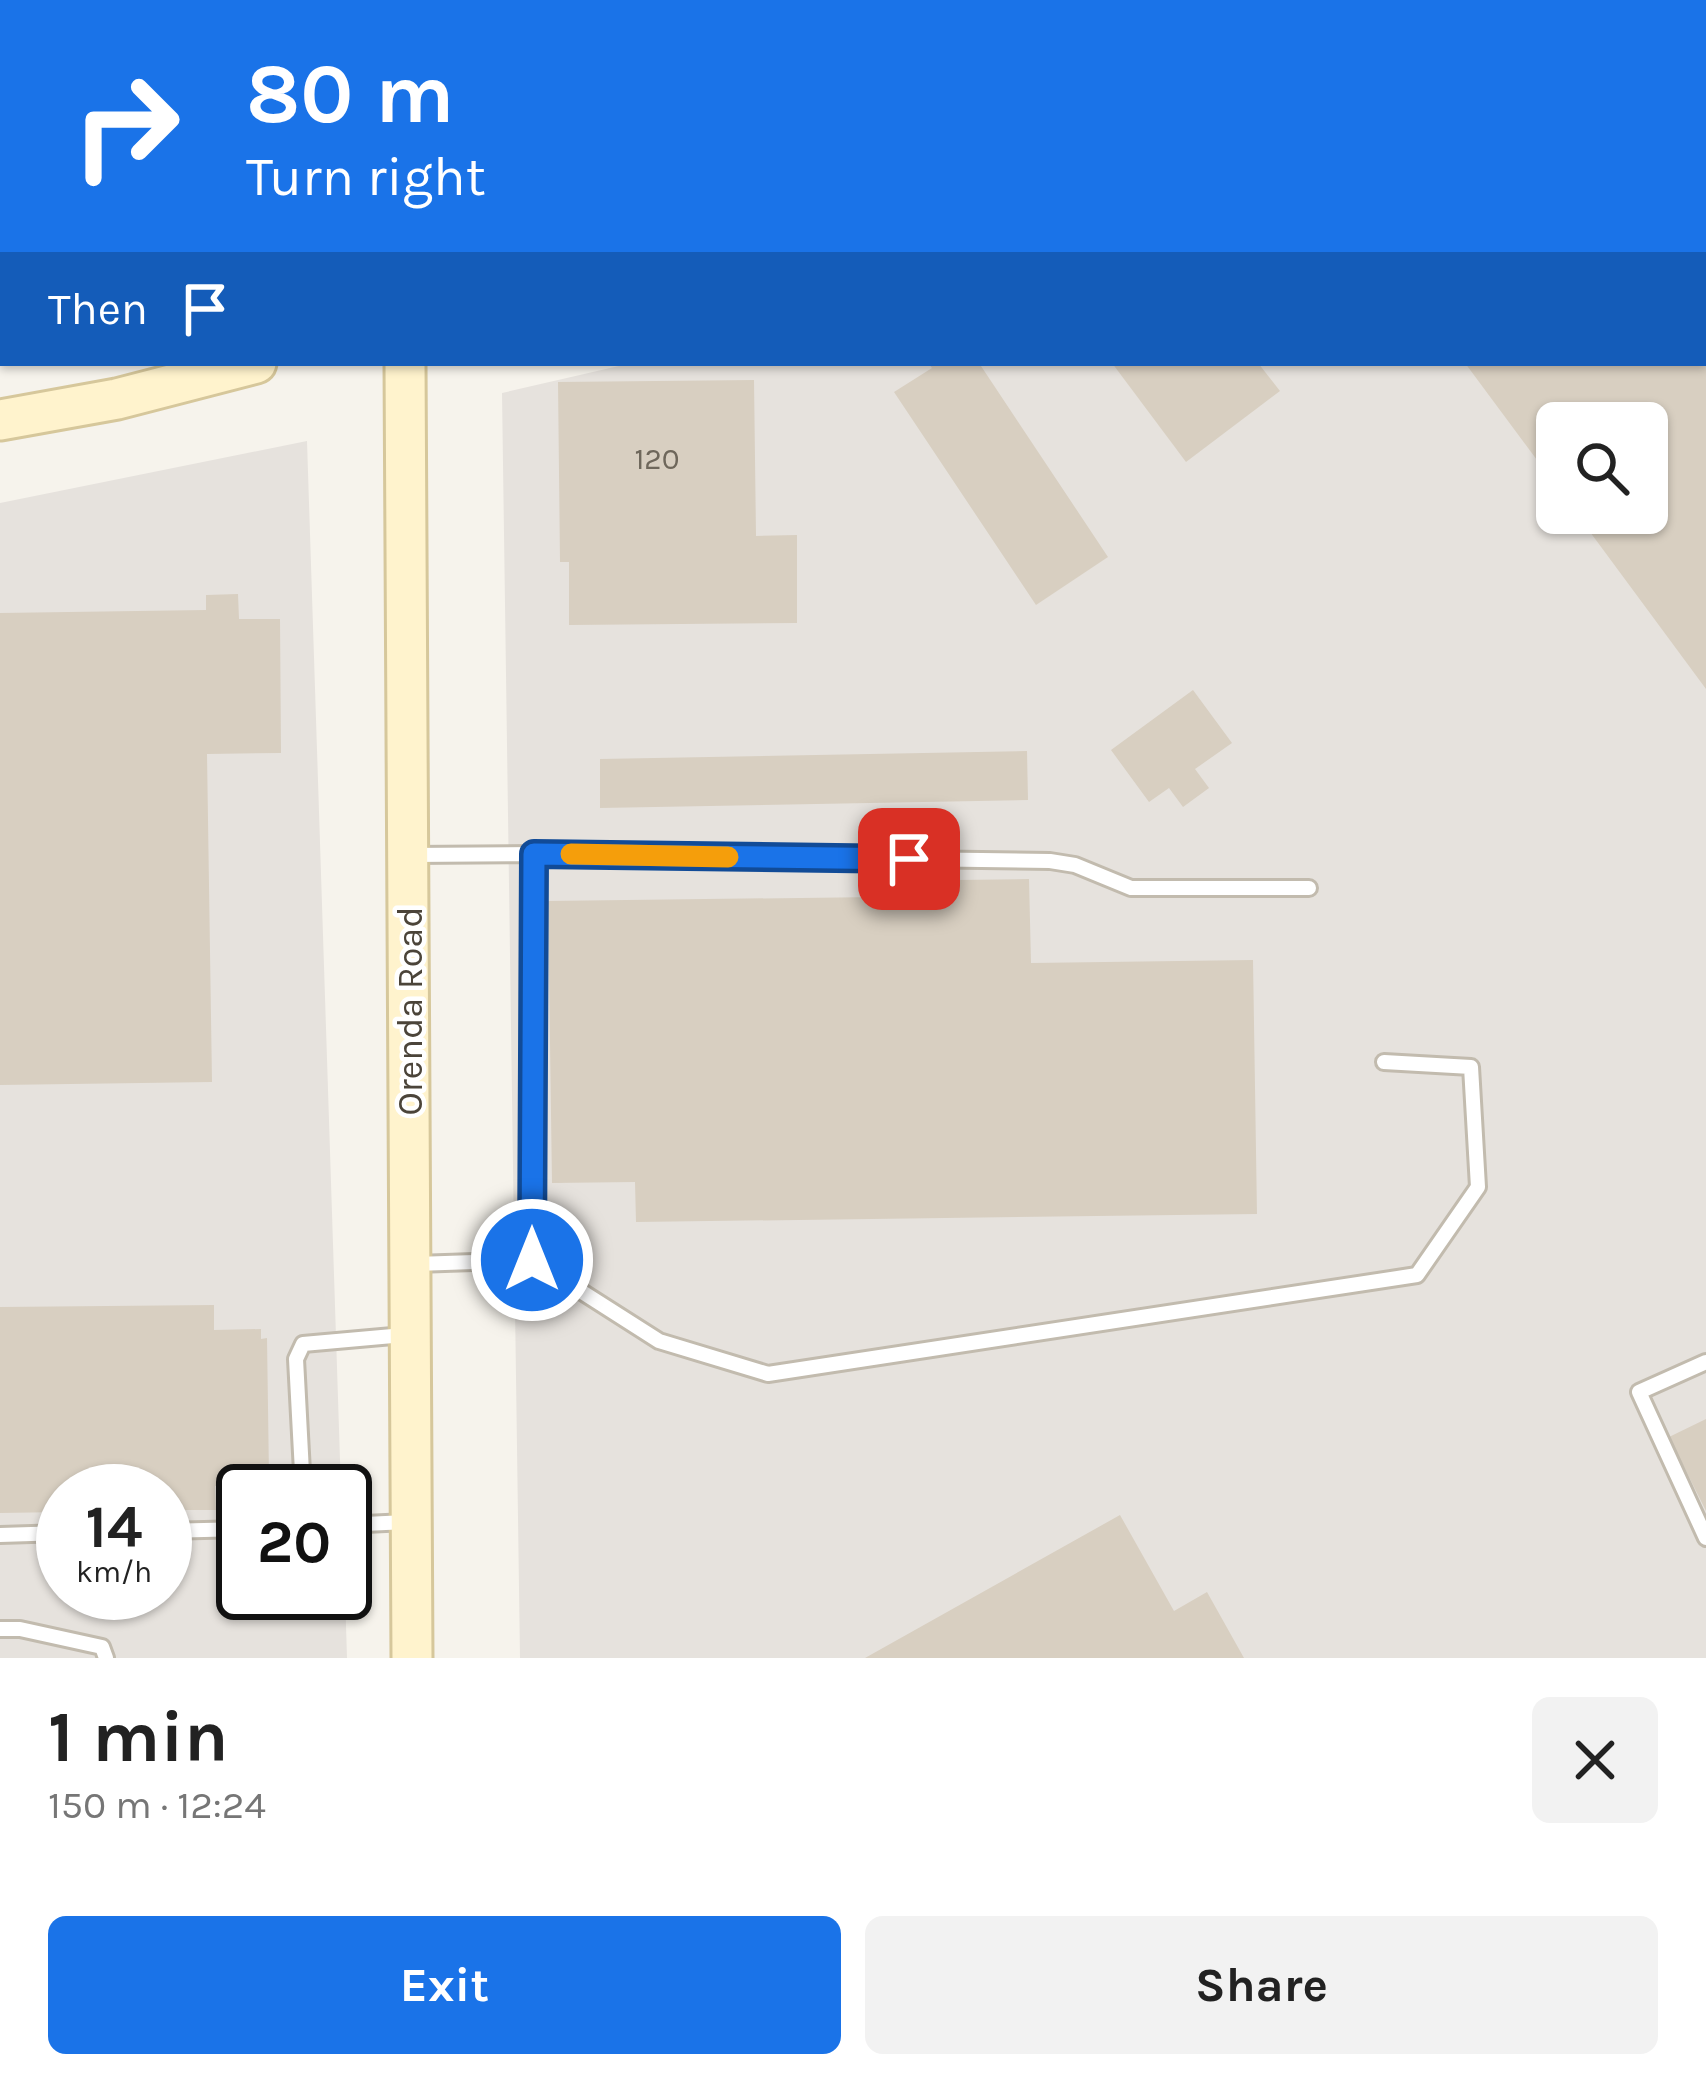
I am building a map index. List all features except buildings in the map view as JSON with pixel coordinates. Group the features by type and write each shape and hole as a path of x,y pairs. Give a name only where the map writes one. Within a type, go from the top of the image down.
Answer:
{"street":[{"path":"0,420 117,399 244,366"},
{"name":"Orenda Road","path":"405,366 412,1658"}],"lane":[{"path":"532,1260 534,854"},
{"path":"408,855 1050,861 1075,865 1131,888 1309,888"},
{"path":"411,1264 532,1260 659,1341 768,1374 1417,1275 1478,1187 1471,1067 1384,1062"},
{"path":"302,1464 296,1359 303,1344 409,1334"},
{"path":"1705,1532 1639,1392 1706,1362"},
{"path":"372,1524 412,1522"},
{"path":"0,1535 36,1534"},
{"path":"0,1629 20,1628 102,1647 106,1658"}],"shaded area":[{"path":"619,366 1706,366 1706,1658 520,1658 502,393"},
{"path":"307,441 340,1464 216,1464 216,1620 346,1620 347,1658 0,1658 0,503"}],"slow traffic":[{"path":"571,854 728,857"}],"route":[{"path":"532,1260 534,854 909,859"}]}
